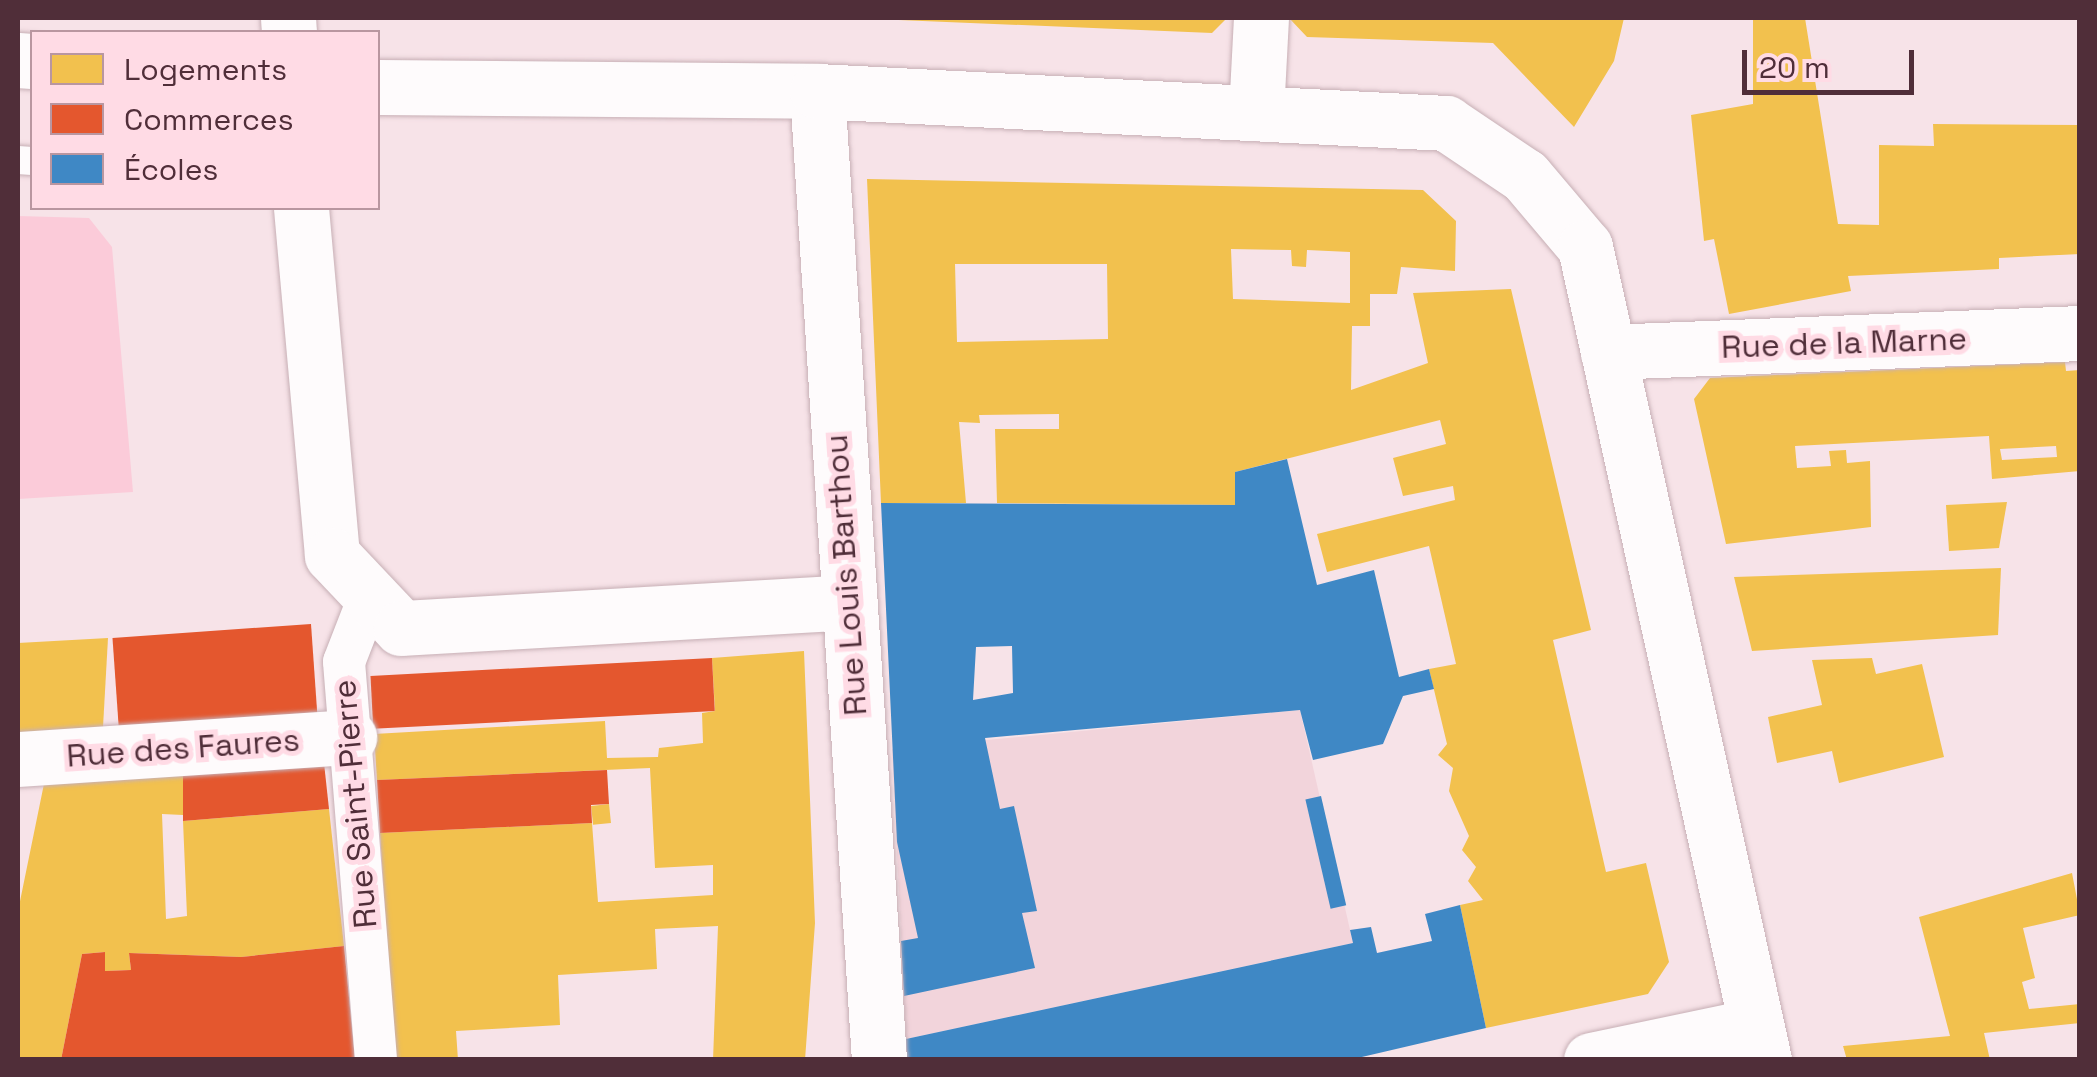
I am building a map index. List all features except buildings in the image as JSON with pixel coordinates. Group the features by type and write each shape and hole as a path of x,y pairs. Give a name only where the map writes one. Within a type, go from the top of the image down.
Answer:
{"street":[{"path":"1256,113 1261,18"},
{"path":"380,87 817,91 1446,124 1526,176 1585,247 1759,1043 1591,1060"},
{"name":"Rue Louis Barthou","path":"817,91 846,602 878,1060"},
{"path":"301,210 332,555 368,600 401,628 846,602"},
{"name":"Rue de la Marne","path":"1608,352 2080,333"},
{"name":"Rue Saint-Pierre","path":"368,600 344,662 376,1060"},
{"name":"Rue des Faures","path":"18,760 349,736"}],"shaded area":[{"path":"18,216 89,218 112,247 133,492 18,499"},
{"path":"1300,710 1353,943 906,1039 892,749"}]}
